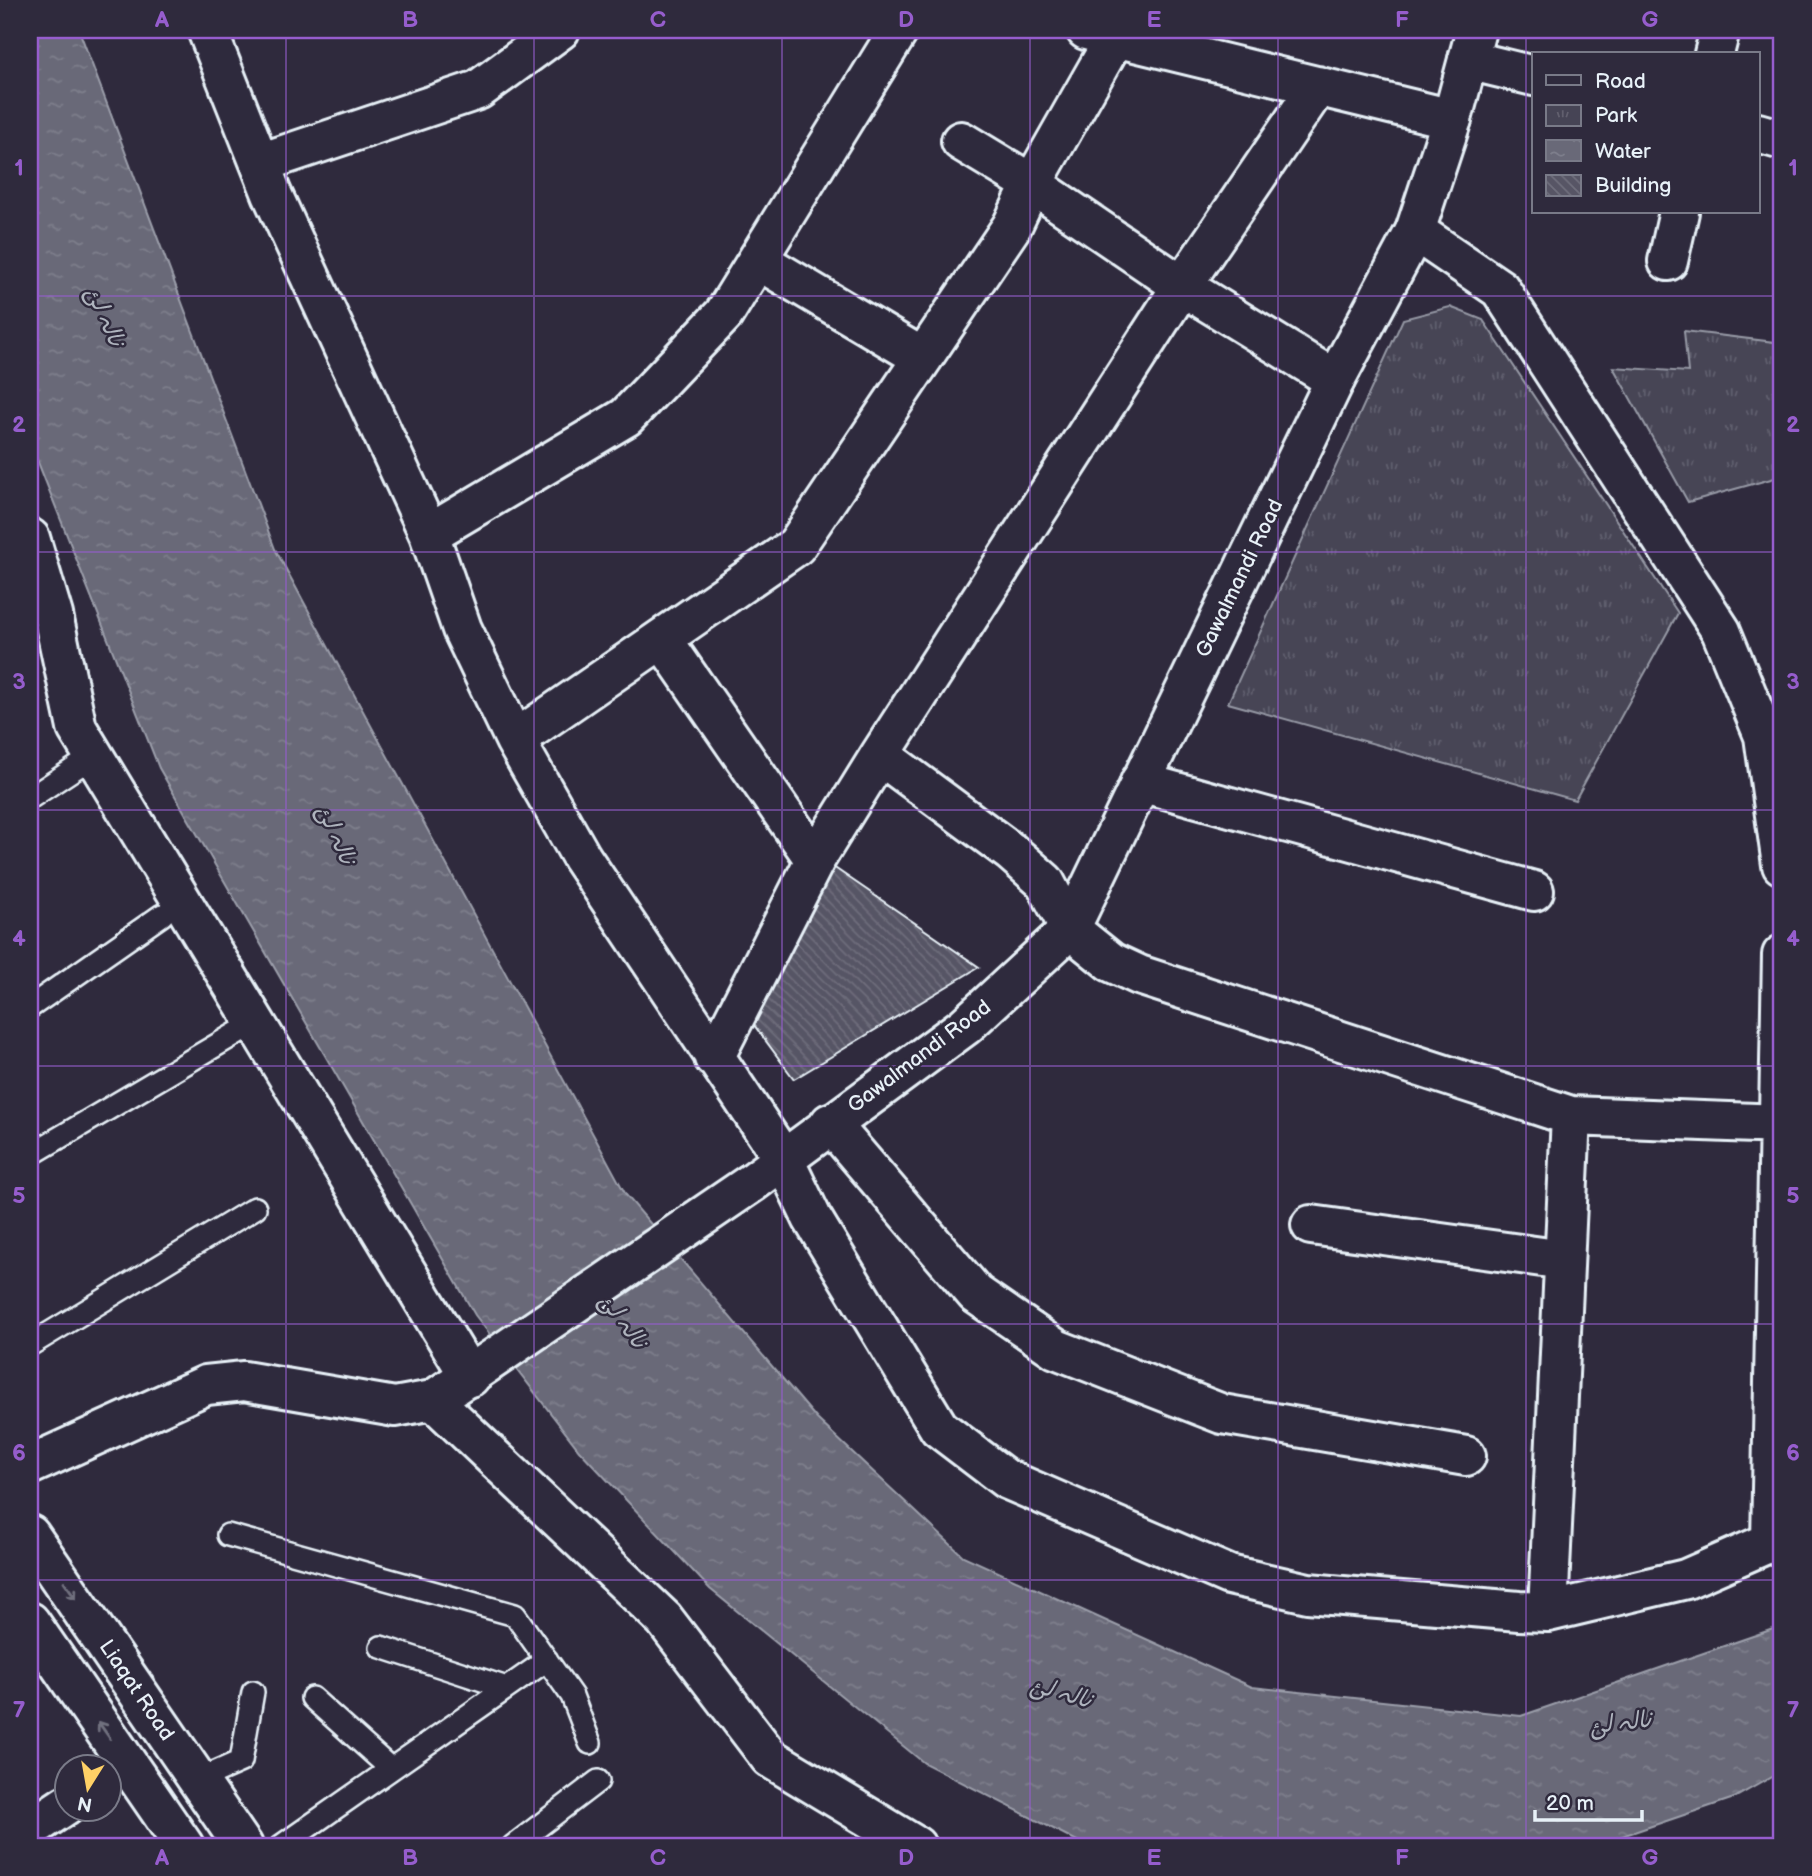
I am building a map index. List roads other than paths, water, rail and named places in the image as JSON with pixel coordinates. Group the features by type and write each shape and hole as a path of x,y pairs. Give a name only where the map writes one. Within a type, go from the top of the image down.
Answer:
{"street":[{"path":"207,30 260,163 429,534 462,629 515,740 582,858 784,1160 812,1218 939,1428 1006,1479 1228,1575 1308,1593 1548,1612 1686,1579 1777,1540 1782,955"},
{"path":"260,163 478,90 560,30"},
{"path":"429,534 626,417 724,314 899,30"},
{"path":"1714,52 1720,30"},
{"path":"515,740 663,640 796,545 1012,226 1101,33 1452,119"},
{"path":"1472,45 1532,75"},
{"name":"Gawalmandi Road","path":"30,1465 206,1385 244,1381 395,1407 433,1400 784,1160 830,1123 965,1026 1070,929 1335,380 1415,231 1452,119 1472,45"},
{"path":"715,1058 816,860 880,755 1182,286 1318,86"},
{"path":"1759,133 1782,140"},
{"path":"961,141 1032,184 1182,286 1335,380"},
{"path":"1668,261 1679,214"},
{"path":"1415,231 1500,289 1721,631 1764,736 1782,865"},
{"path":"758,260 923,358"},
{"path":"30,538 53,615 77,728 92,757 470,1377"},
{"path":"663,640 816,860"},
{"path":"880,755 1011,852 1045,882 1070,929 1111,962 1139,975 1571,1116 1781,1124"},
{"path":"1140,782 1534,891"},
{"path":"1548,1612 1571,1116"},
{"path":"830,1123 976,1294 1056,1349 1222,1414 1466,1456"},
{"path":"1311,1225 1564,1260"},
{"path":"433,1400 664,1619 770,1758 916,1846"},
{"name":"Liaqat Road","path":"30,1535 243,1846"},
{"path":"30,1622 108,1754"},
{"path":"122,1776 184,1846"},
{"path":"30,1829 52,1814"}],"lane":[{"path":"30,798 92,757"},
{"path":"30,1007 162,915"},
{"path":"30,1154 254,1023"},
{"path":"30,1345 255,1208"},
{"path":"228,1535 515,1615 572,1696 590,1743"},
{"path":"381,1647 507,1688"},
{"path":"281,1846 547,1660"},
{"path":"198,1780 241,1761 253,1692"},
{"path":"312,1698 391,1769"},
{"path":"513,1846 598,1781"}],"water":[{"name":"نالہ لئ","path":"30,30 79,30 275,549 626,1195 817,1419 963,1556 1252,1687 1521,1716 1782,1626 1782,1771 1734,1798 1593,1846 1087,1846 924,1763 710,1589 579,1450 475,1315 159,768 30,442"}]}
